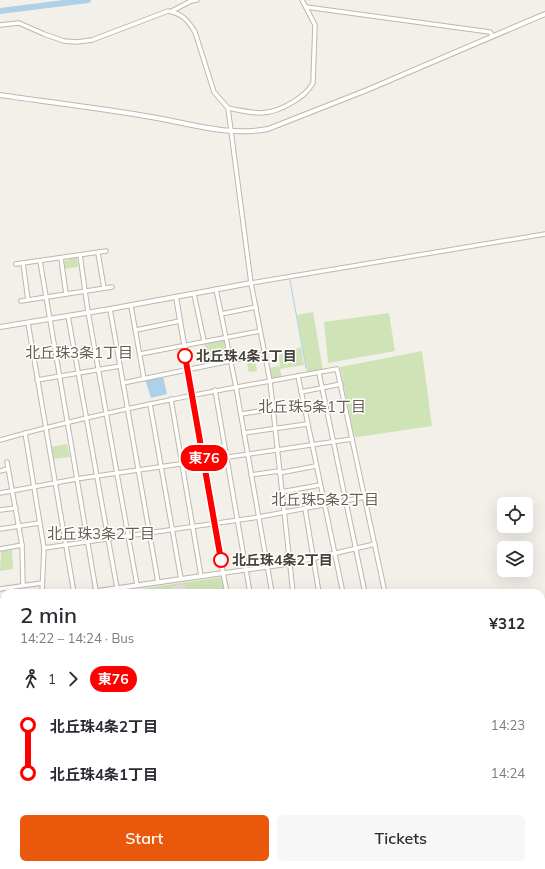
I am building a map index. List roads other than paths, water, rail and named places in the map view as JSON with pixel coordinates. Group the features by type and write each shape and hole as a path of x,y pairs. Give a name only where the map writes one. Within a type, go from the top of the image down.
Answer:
{"street":[{"path":"0,25 19,22 50,36 77,42 92,40 171,11 191,1 197,0"},
{"path":"228,108 254,114 268,113 282,109 310,90 314,83 314,25 302,0"},
{"path":"306,7 490,32 493,36"},
{"path":"171,11 184,17 190,23 195,32 214,92 228,108 251,282 270,381 292,589"},
{"path":"0,95 146,116 231,132 252,132 268,129 367,90 545,14"},
{"path":"0,327 88,312 110,310 251,282 545,234"},
{"path":"16,264 106,251"},
{"path":"98,253 104,288"},
{"path":"80,255 88,312 137,586"},
{"path":"61,258 66,294"},
{"path":"40,261 66,423 96,589"},
{"path":"23,263 28,300"},
{"path":"21,301 112,287"},
{"path":"216,289 241,414 271,589"},
{"path":"194,294 204,341"},
{"path":"176,297 183,346 226,589"},
{"path":"131,306 144,379"},
{"path":"221,314 256,307"},
{"path":"110,310 158,582"},
{"path":"68,316 117,588"},
{"path":"136,330 180,322"},
{"path":"28,323 73,589"},
{"path":"140,354 260,331"},
{"path":"123,383 264,354"},
{"path":"37,380 120,366"},
{"path":"0,440 86,418 192,394 337,369 384,589"},
{"path":"319,373 364,589"},
{"path":"298,376 342,589"},
{"path":"301,392 341,384"},
{"path":"215,390 249,589"},
{"path":"171,399 201,576"},
{"path":"150,404 181,579"},
{"path":"241,414 273,409"},
{"path":"244,433 307,424"},
{"path":"25,433 44,548 42,589"},
{"path":"0,494 76,479 352,439"},
{"path":"7,462 22,545 23,585"},
{"path":"251,475 316,466"},
{"path":"0,471 8,469"},
{"path":"281,492 320,485"},
{"path":"44,548 259,517 365,497"},
{"path":"0,510 16,508"},
{"path":"305,508 318,589"},
{"path":"0,529 39,523"},
{"path":"110,589 289,564 375,544"},
{"path":"0,549 22,545"},
{"path":"0,589 42,583"}],"water":[{"path":"163,376 167,394 151,398 145,379"}],"waterway":[{"path":"0,11 88,0"},
{"path":"290,280 306,368"}],"place":[{"name":"北丘珠4条1丁目","path":"185,356"},
{"name":"北丘珠4条2丁目","path":"221,560"}],"district":[{"name":"北丘珠3条1丁目","path":"79,353"},
{"name":"北丘珠5条1丁目","path":"312,407"},
{"name":"北丘珠5条2丁目","path":"325,500"},
{"name":"北丘珠3条2丁目","path":"101,534"}]}
